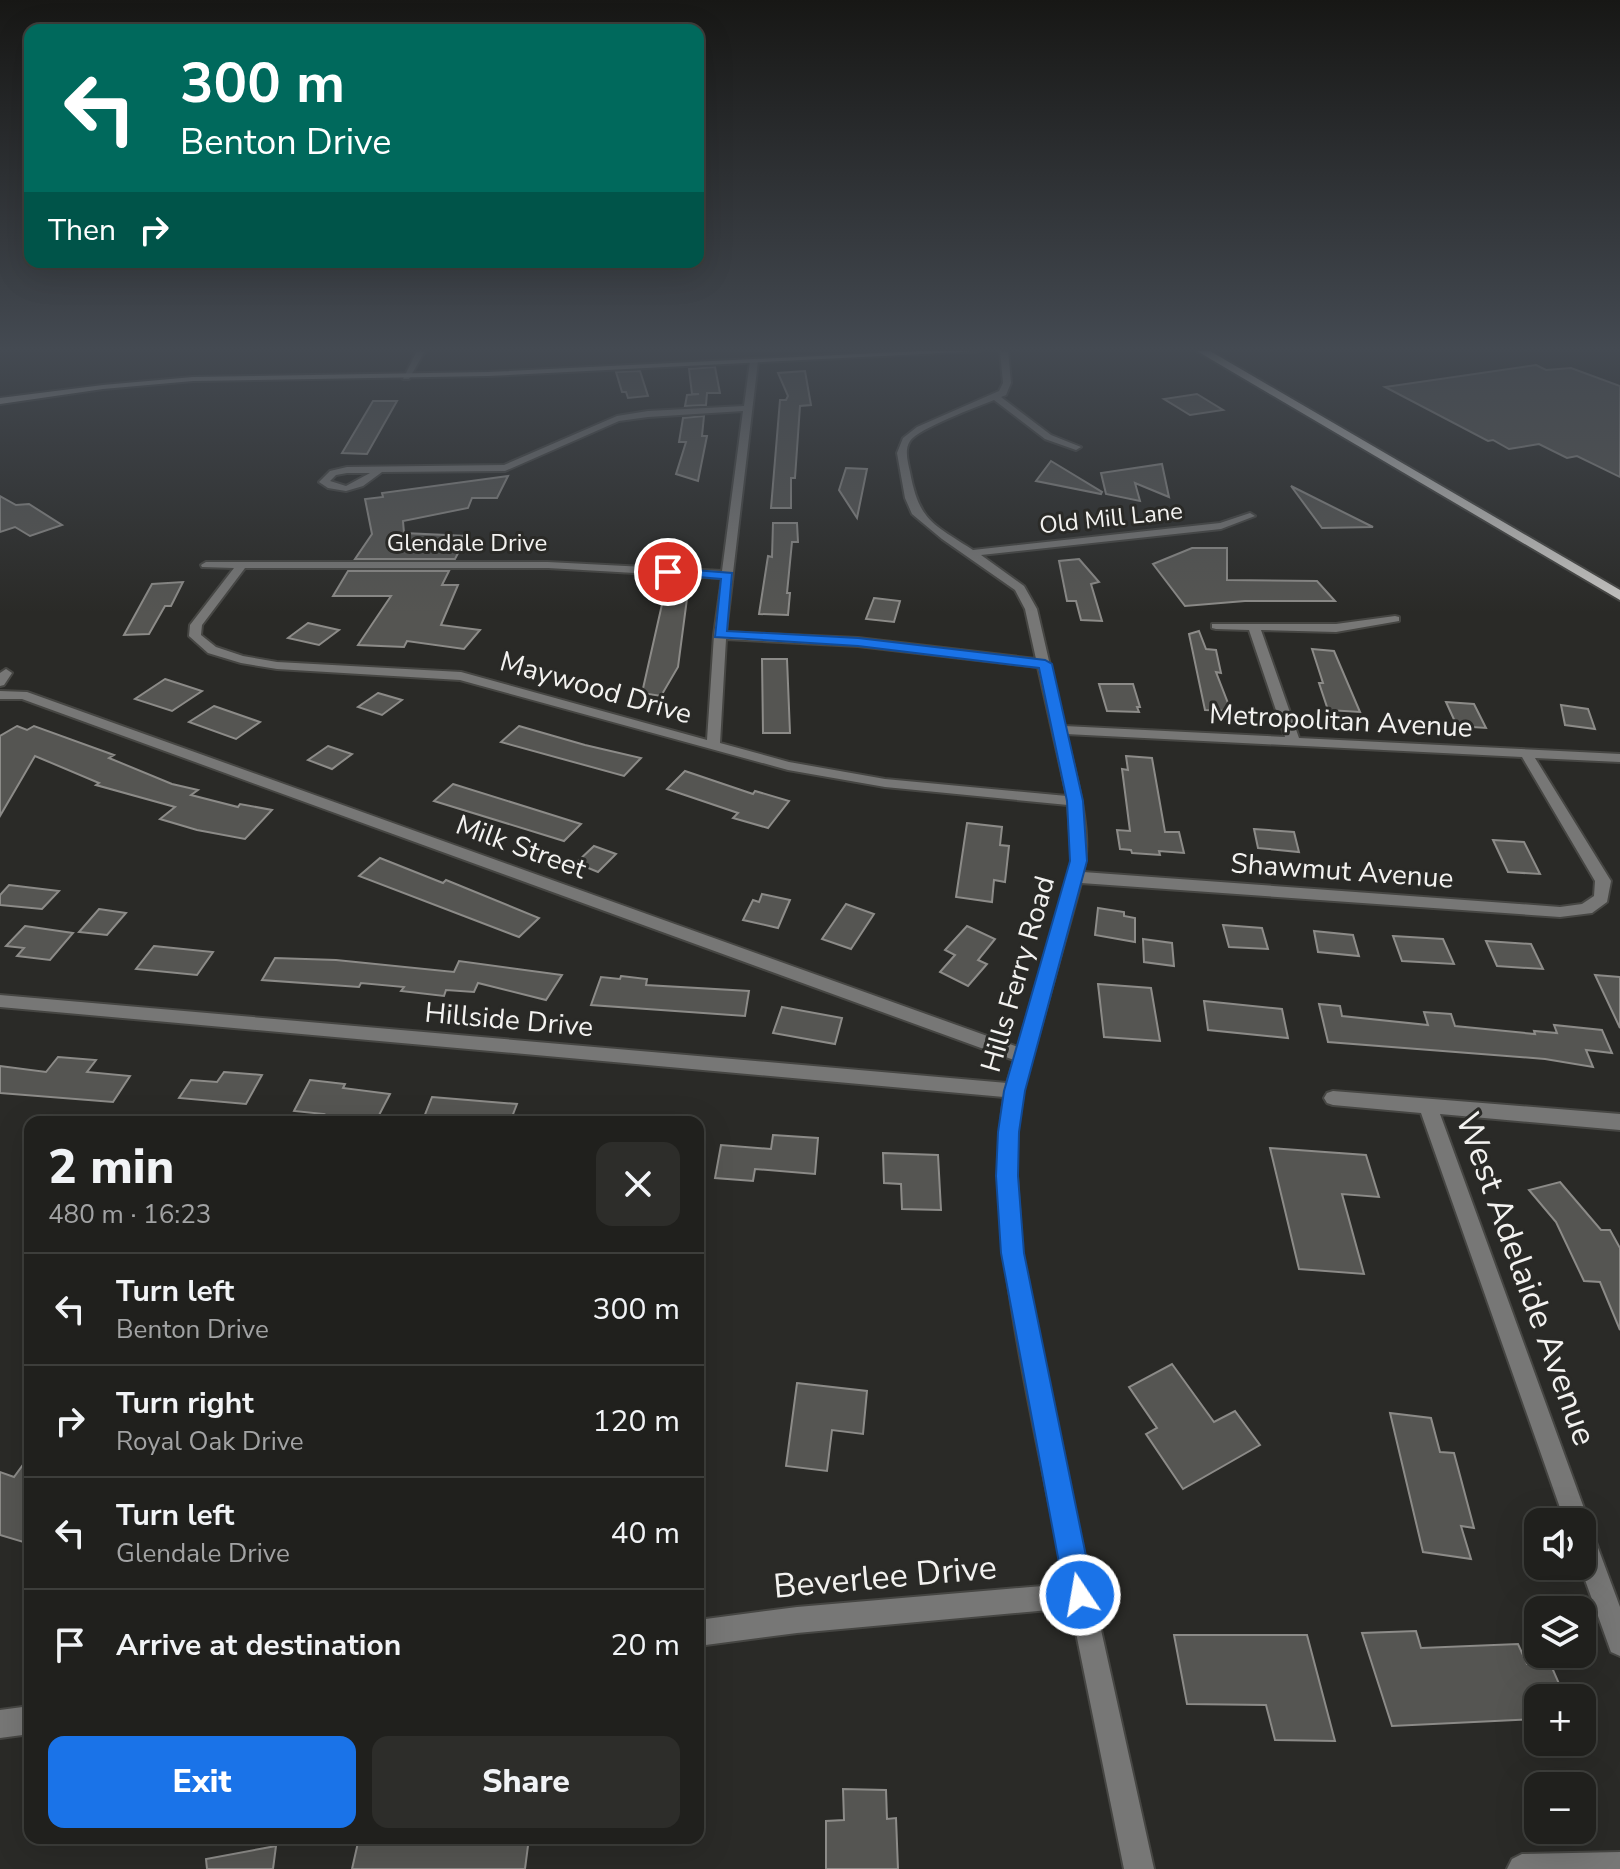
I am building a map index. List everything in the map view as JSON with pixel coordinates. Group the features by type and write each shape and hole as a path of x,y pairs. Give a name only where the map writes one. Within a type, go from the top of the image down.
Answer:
{"main road":[{"path":"1351,438 1620,596"}],"street":[{"path":"379,470 364,483 351,487 336,488 324,482 328,476 340,471 379,470 505,468 573,438"},
{"path":"713,745 720,635 745,438"},
{"name":"Hills Ferry Road","path":"908,438 902,453 910,498 917,514 1020,588 1031,609 1075,801 1079,843 1075,877 1014,1091 1008,1132 1007,1176 1012,1253 1080,1595 1139,1869"},
{"path":"1051,438 1076,447"},
{"name":"Old Mill Lane","path":"975,553 1221,526 1250,516"},
{"name":"Glendale Drive","path":"206,565 539,565 727,575"},
{"name":"Maywood Drive","path":"242,565 196,625 195,636 201,645 212,652 245,662 461,676 788,766 860,780 1075,801"},
{"path":"1216,626 1336,628 1395,619"},
{"path":"1254,627 1294,743"},
{"path":"720,635 858,642 1045,664"},
{"name":"Milk Street","path":"0,695 23,695 1024,1056"},
{"name":"Metropolitan Avenue","path":"1060,730 1620,758"},
{"name":"Shawmut Avenue","path":"1075,877 1560,912 1586,909 1602,898 1603,881 1527,755"},
{"name":"Hillside Drive","path":"0,1001 1014,1091"},
{"path":"1333,1098 1620,1122"},
{"name":"West Adelaide Avenue","path":"1427,1105 1572,1508"},
{"path":"1596,1576 1620,1643"},
{"name":"Beverlee Drive","path":"704,1632 797,1620 1080,1595"},
{"path":"0,1724 24,1721"},
{"path":"1522,1869 1620,1867"}],"building":[{"path":"351,438 376,438 367,454 342,453"},
{"path":"680,438 707,438 698,481 676,474 686,442 679,442"},
{"path":"777,438 798,438 795,478 791,478 791,508 771,508"},
{"path":"1483,438 1620,438 1620,477 1577,456 1567,458 1539,444 1509,449 1493,440"},
{"path":"1051,461 1102,492 1101,494 1036,481"},
{"path":"1162,464 1169,497 1135,483 1140,501 1106,494 1101,473"},
{"path":"846,468 867,469 857,518 839,490"},
{"path":"508,476 497,498 472,498 468,508 403,521 404,533 467,536 455,559 355,559 372,534 365,499 383,497 382,493"},
{"path":"1291,486 1373,527 1322,528"},
{"path":"0,496 16,505 29,504 62,525 30,536 15,527 0,532"},
{"path":"773,523 797,523 798,542 792,542 787,593 790,593 788,615 759,614 768,556 772,557"},
{"path":"1192,548 1227,548 1227,580 1317,581 1335,601 1245,601 1185,606 1153,564"},
{"path":"1079,559 1099,582 1091,584 1102,621 1081,620 1076,601 1067,601 1059,561"},
{"path":"348,571 449,571 442,585 458,585 441,625 480,630 464,649 407,641 404,647 358,645 391,596 333,596"},
{"path":"183,582 171,606 165,606 149,634 124,635 152,584"},
{"path":"665,591 688,591 678,667 661,696 642,693"},
{"path":"874,598 900,601 894,622 866,619"},
{"path":"308,623 339,630 319,645 288,638"},
{"path":"1199,631 1206,649 1216,650 1221,673 1216,672 1231,711 1205,710 1189,634"},
{"path":"1312,649 1334,651 1360,712 1328,710"},
{"path":"762,659 787,659 790,733 763,733"},
{"path":"165,679 202,691 172,711 135,699"},
{"path":"1099,684 1133,684 1139,712 1107,711"},
{"path":"378,693 402,700 382,715 358,707"},
{"path":"1446,702 1474,704 1486,728 1457,726"},
{"path":"1561,705 1588,709 1595,729 1565,725"},
{"path":"214,706 260,722 236,739 189,722"},
{"path":"17,726 27,730 34,726 114,755 109,758 172,784 198,790 191,795 238,807 240,804 272,810 245,839 197,830 160,819 175,807 96,785 99,783 35,756 0,816 0,736"},
{"path":"519,726 641,758 624,776 501,742"},
{"path":"328,746 352,754 332,769 308,760"},
{"path":"1126,756 1152,758 1165,832 1179,832 1184,853 1159,851 1160,855 1120,849 1117,830 1130,831 1122,769 1128,770"},
{"path":"685,771 753,794 755,791 789,801 768,828 733,818 738,813 667,789"},
{"path":"453,784 581,824 564,841 434,801"},
{"path":"967,823 1002,827 1000,845 1009,846 1005,882 994,880 992,902 956,897"},
{"path":"1254,829 1294,832 1299,852 1258,848"},
{"path":"1493,840 1524,842 1540,874 1508,872"},
{"path":"594,846 616,854 598,872 576,863"},
{"path":"380,858 443,883 446,880 539,918 519,937 359,876"},
{"path":"9,885 59,891 42,909 0,905 0,895"},
{"path":"762,894 790,900 778,928 743,920 753,900 759,902"},
{"path":"846,904 874,914 851,949 822,939"},
{"path":"1098,908 1124,912 1124,916 1135,918 1135,942 1095,935"},
{"path":"99,909 126,913 107,935 79,932"},
{"path":"1223,925 1262,928 1268,949 1229,947"},
{"path":"25,926 73,933 50,960 17,956 24,948 6,946"},
{"path":"967,926 995,939 978,960 987,964 968,986 940,972 955,955 945,950"},
{"path":"1314,931 1353,935 1359,956 1318,952"},
{"path":"1393,936 1443,939 1454,964 1402,961"},
{"path":"1143,939 1172,943 1174,966 1144,962"},
{"path":"1486,941 1531,944 1543,969 1497,966"},
{"path":"154,946 213,952 197,975 136,969"},
{"path":"275,958 336,960 454,972 459,961 562,975 546,1000 478,983 474,992 446,990 444,996 401,991 404,987 361,983 359,987 262,980"},
{"path":"1595,975 1620,977 1620,1028"},
{"path":"621,976 647,979 646,985 749,991 745,1016 591,1005 601,977 620,979"},
{"path":"1098,984 1151,988 1160,1041 1104,1037"},
{"path":"1204,1001 1282,1009 1288,1038 1208,1030"},
{"path":"1319,1004 1340,1006 1342,1016 1428,1025 1424,1012 1451,1014 1455,1026 1535,1034 1534,1031 1557,1033 1554,1025 1602,1030 1612,1053 1586,1050 1593,1067 1545,1059 1328,1042"},
{"path":"782,1007 842,1018 835,1044 773,1033"},
{"path":"58,1057 96,1060 87,1072 130,1076 113,1102 0,1093 0,1066 46,1072"},
{"path":"224,1072 262,1075 246,1104 179,1098 191,1080 217,1082"},
{"path":"310,1080 390,1094 379,1116 323,1116 294,1111"},
{"path":"432,1097 517,1104 512,1116 424,1116"},
{"path":"773,1135 818,1138 815,1174 755,1169 753,1181 715,1178 721,1145 771,1149"},
{"path":"1270,1148 1366,1155 1379,1197 1342,1194 1364,1274 1299,1269"},
{"path":"883,1153 938,1155 941,1210 902,1209 901,1184 884,1183"},
{"path":"1560,1182 1601,1230 1610,1230 1620,1248 1620,1330 1600,1282 1584,1281 1556,1222 1529,1190"},
{"path":"1172,1364 1214,1422 1235,1411 1260,1445 1183,1489 1146,1434 1157,1428 1129,1387"},
{"path":"797,1383 867,1391 863,1434 832,1430 827,1471 786,1466"},
{"path":"1390,1413 1431,1418 1440,1452 1454,1453 1474,1528 1461,1526 1471,1559 1423,1552"},
{"path":"24,1463 24,1542 0,1535 0,1472 14,1477"},
{"path":"1416,1631 1421,1648 1518,1644 1524,1657 1524,1668 1552,1668 1559,1684 1524,1684 1524,1720 1392,1726 1362,1633"},
{"path":"1174,1635 1307,1635 1335,1741 1275,1740 1266,1705 1187,1704"},
{"path":"843,1789 886,1790 887,1819 896,1818 898,1869 826,1869 826,1821 844,1820"},
{"path":"358,1844 528,1844 525,1869 352,1869"},
{"path":"276,1846 273,1869 207,1869 206,1859"}],"route":[{"path":"668,572 727,575 720,635 858,642 1045,664 1075,801 1079,861 1014,1091 1008,1132 1007,1176 1012,1253 1080,1595"}]}
